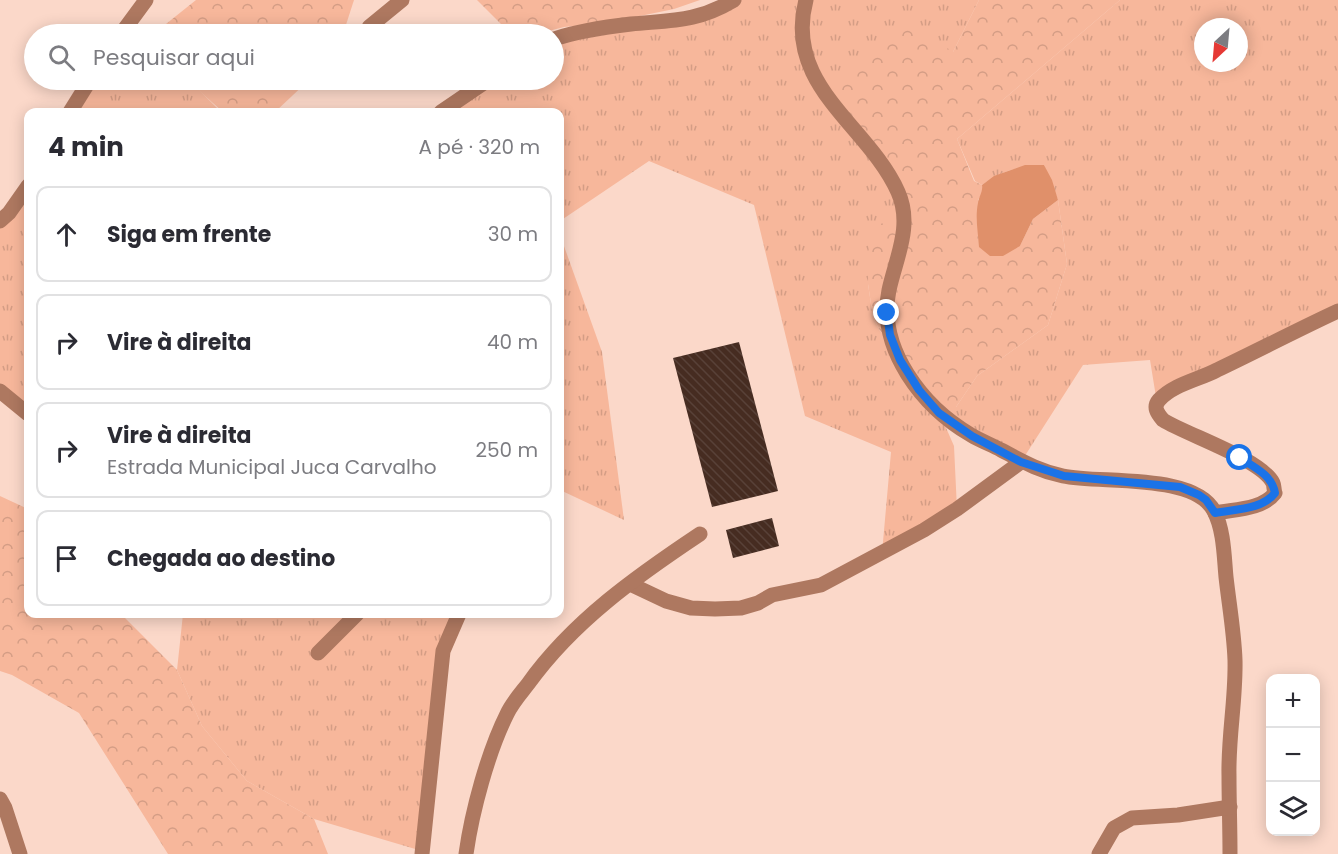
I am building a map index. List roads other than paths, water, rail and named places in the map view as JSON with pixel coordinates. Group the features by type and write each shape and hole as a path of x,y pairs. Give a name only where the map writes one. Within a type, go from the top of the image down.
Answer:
{"street":[{"path":"128,24 146,0"},
{"path":"373,24 402,0"},
{"path":"564,36 587,30 692,18 711,13 734,0"},
{"path":"806,0 802,34 808,62 825,97 886,170 899,194 904,211 903,235 888,292 887,313 890,335 900,360 919,390 939,413 972,436 1021,462 1064,476 1180,487 1206,500 1215,513 1222,543 1235,657 1235,689 1228,775 1230,854"},
{"path":"72,108 84,90"},
{"path":"447,108 473,90"},
{"path":"0,221 9,213 24,192"},
{"path":"1215,513 1261,504 1275,493 1274,484 1263,472 1240,458 1162,420 1157,413 1158,401 1174,389 1215,372 1338,310"},
{"path":"0,391 24,411"},
{"path":"630,584 666,601 691,608 715,609 741,608 758,603 772,595 821,585 924,530 1021,462"},
{"path":"466,854 469,829 486,772 508,712 543,663 566,637 620,590 700,534"},
{"path":"318,653 353,618"},
{"path":"422,854 443,651 457,618"},
{"path":"0,799 20,854"},
{"path":"1099,854 1114,828 1132,818 1179,815 1230,807"}]}
